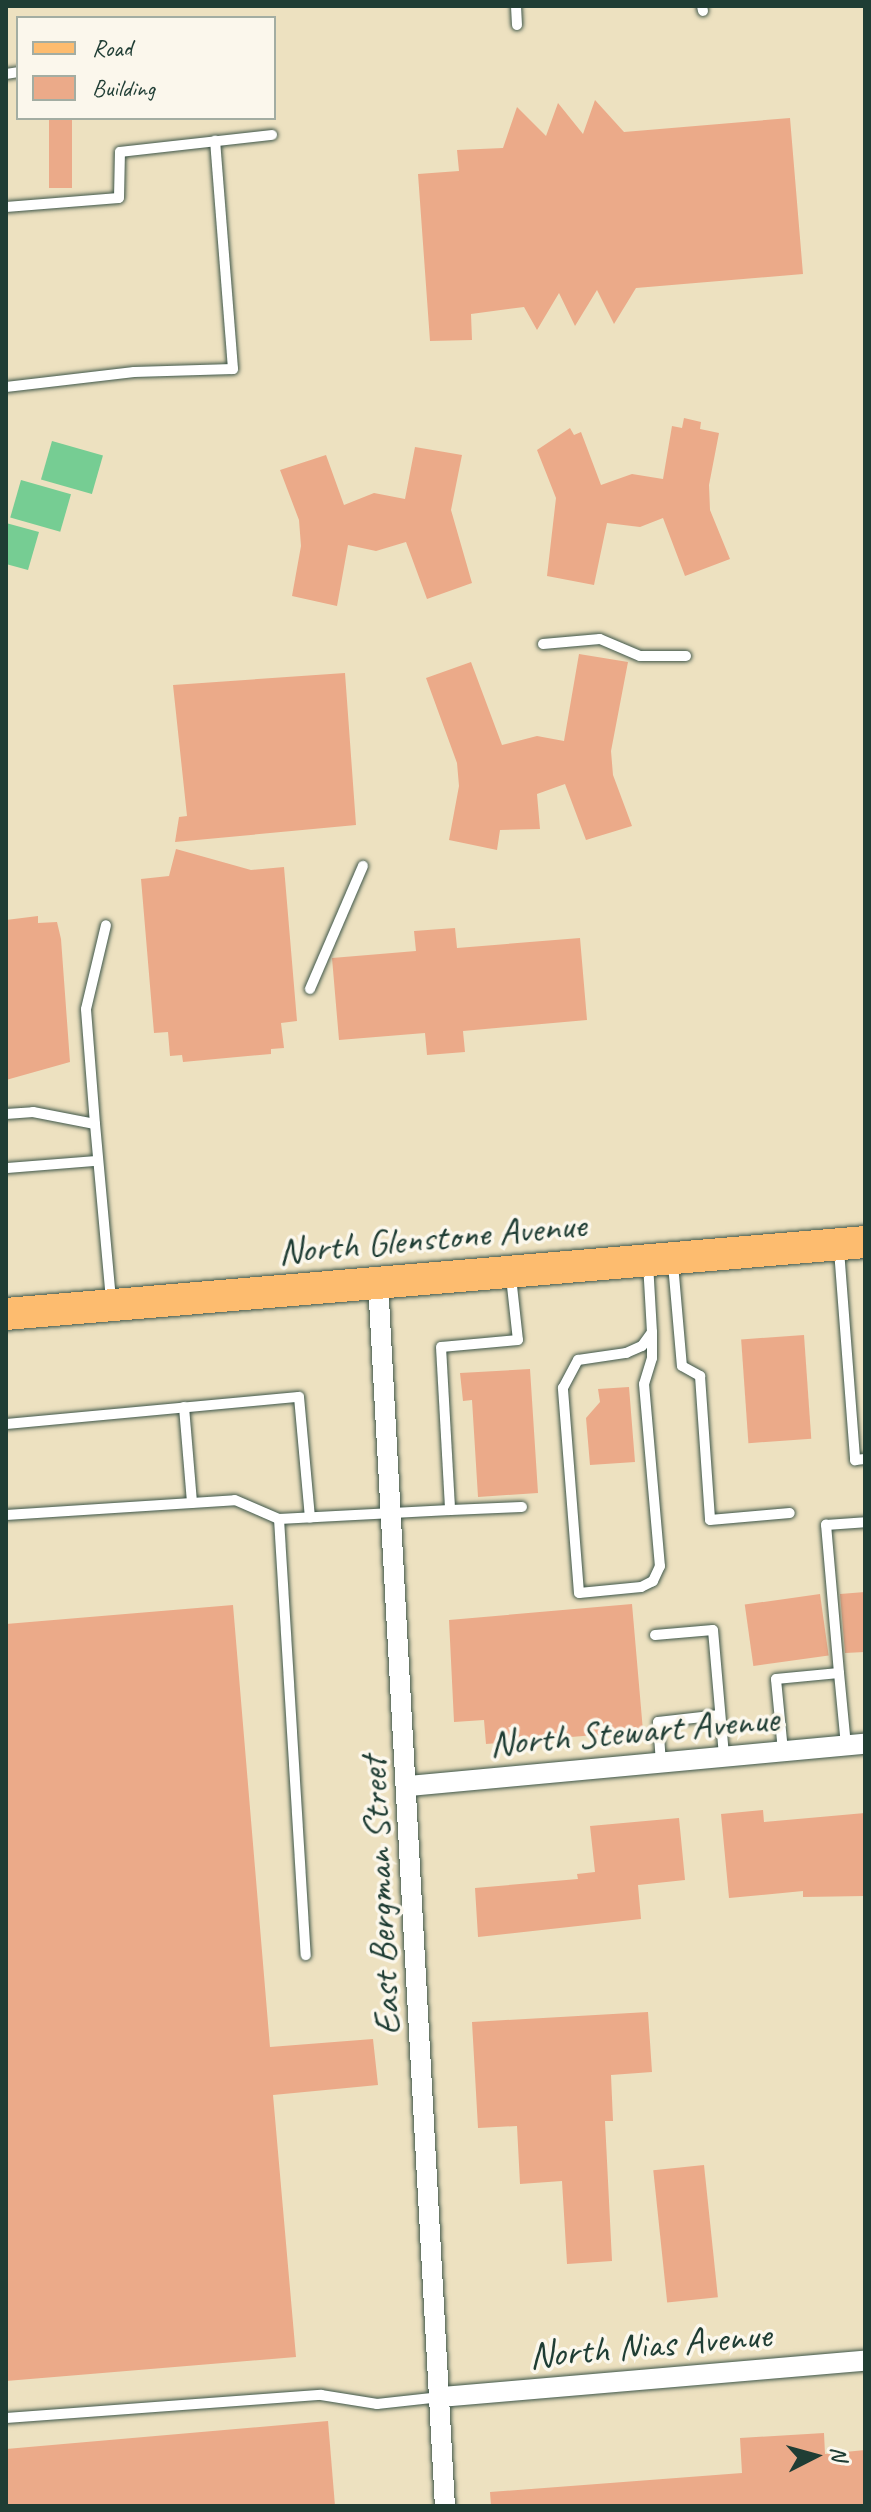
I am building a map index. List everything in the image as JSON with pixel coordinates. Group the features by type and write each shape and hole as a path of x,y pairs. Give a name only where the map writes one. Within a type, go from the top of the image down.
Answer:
{"main road":[{"name":"North Glenstone Avenue","path":"6,1314 852,1243"}],"street":[{"name":"East Bergman Street","path":"378,1282 408,1786 445,2506"},
{"name":"North Stewart Avenue","path":"408,1786 856,1745"},
{"name":"North Nias Avenue","path":"441,2397 865,2361"}],"lane":[{"path":"516,6 517,25"},
{"path":"6,207 119,198 120,152 272,135"},
{"path":"6,387 134,372 233,369 215,141"},
{"path":"543,644 600,639 640,656 686,656"},
{"path":"310,989 363,866"},
{"path":"106,925 86,1009 95,1161 112,1305"},
{"path":"6,1114 33,1112 95,1124"},
{"path":"6,1168 95,1161"},
{"path":"852,1243 855,1460 865,1459"},
{"path":"652,1332 642,1346 626,1353 578,1360 563,1388 579,1593 641,1587 653,1581 660,1566 644,1384 652,1332 660,1259"},
{"path":"660,1259 682,1366 700,1376 710,1520 790,1513"},
{"path":"450,1510 441,1347 518,1340 511,1271"},
{"path":"6,1424 299,1397 310,1517"},
{"path":"184,1407 192,1503"},
{"path":"6,1515 235,1500 279,1519 522,1507"},
{"path":"279,1519 306,1955"},
{"path":"856,1745 839,1673 826,1525 865,1522"},
{"path":"655,1635 713,1630 724,1757"},
{"path":"783,1751 776,1679 839,1673"},
{"path":"661,1763 658,1722 720,1715"},
{"path":"6,2418 321,2395 377,2404 441,2397"}],"green space":[{"path":"52,441 103,456 92,494 41,479"},
{"path":"21,480 71,494 60,532 10,517"},
{"path":"6,523 39,532 28,570 6,564"}],"building":[{"path":"595,100 624,132 790,118 803,274 636,288 614,324 597,290 575,326 559,293 537,330 524,307 471,314 472,340 430,341 418,174 459,171 457,150 503,148 517,107 546,136 558,103 583,134"},
{"path":"49,120 72,120 72,188 49,188"},
{"path":"684,418 701,422 700,429 719,433 709,485 710,510 730,559 685,576 663,518 640,527 607,523 594,585 547,576 556,498 537,450 570,428 574,435 581,432 601,485 632,474 663,479 672,426 682,428"},
{"path":"415,447 462,455 451,510 472,583 427,599 406,542 376,551 348,545 337,606 292,596 301,546 299,520 280,470 326,455 344,505 374,493 405,499"},
{"path":"579,654 628,662 611,751 613,775 632,826 586,840 565,784 537,794 540,829 500,830 497,850 449,840 459,786 457,763 426,678 471,662 502,745 537,736 564,741"},
{"path":"345,673 356,825 175,842 179,817 187,816 173,685"},
{"path":"176,849 251,870 284,867 297,1021 281,1023 284,1048 271,1049 271,1054 183,1062 182,1055 170,1056 168,1032 154,1033 141,879 169,876"},
{"path":"38,916 38,923 57,922 61,939 70,1062 6,1080 6,920"},
{"path":"455,928 457,948 580,938 587,1020 463,1031 465,1052 427,1055 425,1033 339,1040 332,958 416,951 414,931"},
{"path":"804,1335 811,1439 748,1443 741,1339"},
{"path":"530,1369 538,1493 478,1497 472,1400 463,1401 460,1373"},
{"path":"629,1387 635,1462 590,1465 586,1418 600,1402 598,1389"},
{"path":"865,1592 865,1652 845,1653 840,1594"},
{"path":"820,1594 829,1655 753,1666 745,1605"},
{"path":"632,1604 643,1731 486,1744 484,1720 454,1722 449,1620"},
{"path":"233,1605 270,2047 373,2039 378,2085 273,2095 296,2357 6,2381 6,1624"},
{"path":"763,1810 764,1822 865,1813 865,1896 803,1897 803,1891 729,1898 721,1814"},
{"path":"679,1818 685,1880 638,1885 641,1919 478,1937 475,1888 578,1879 577,1874 595,1872 590,1826"},
{"path":"648,2012 652,2072 611,2075 613,2121 605,2121 612,2261 567,2264 562,2181 520,2184 517,2126 478,2128 472,2022"},
{"path":"704,2165 718,2297 667,2303 653,2170"},
{"path":"328,2421 335,2506 6,2506 6,2449"},
{"path":"824,2433 825,2454 865,2450 865,2506 491,2506 490,2492 742,2473 740,2438"}]}
